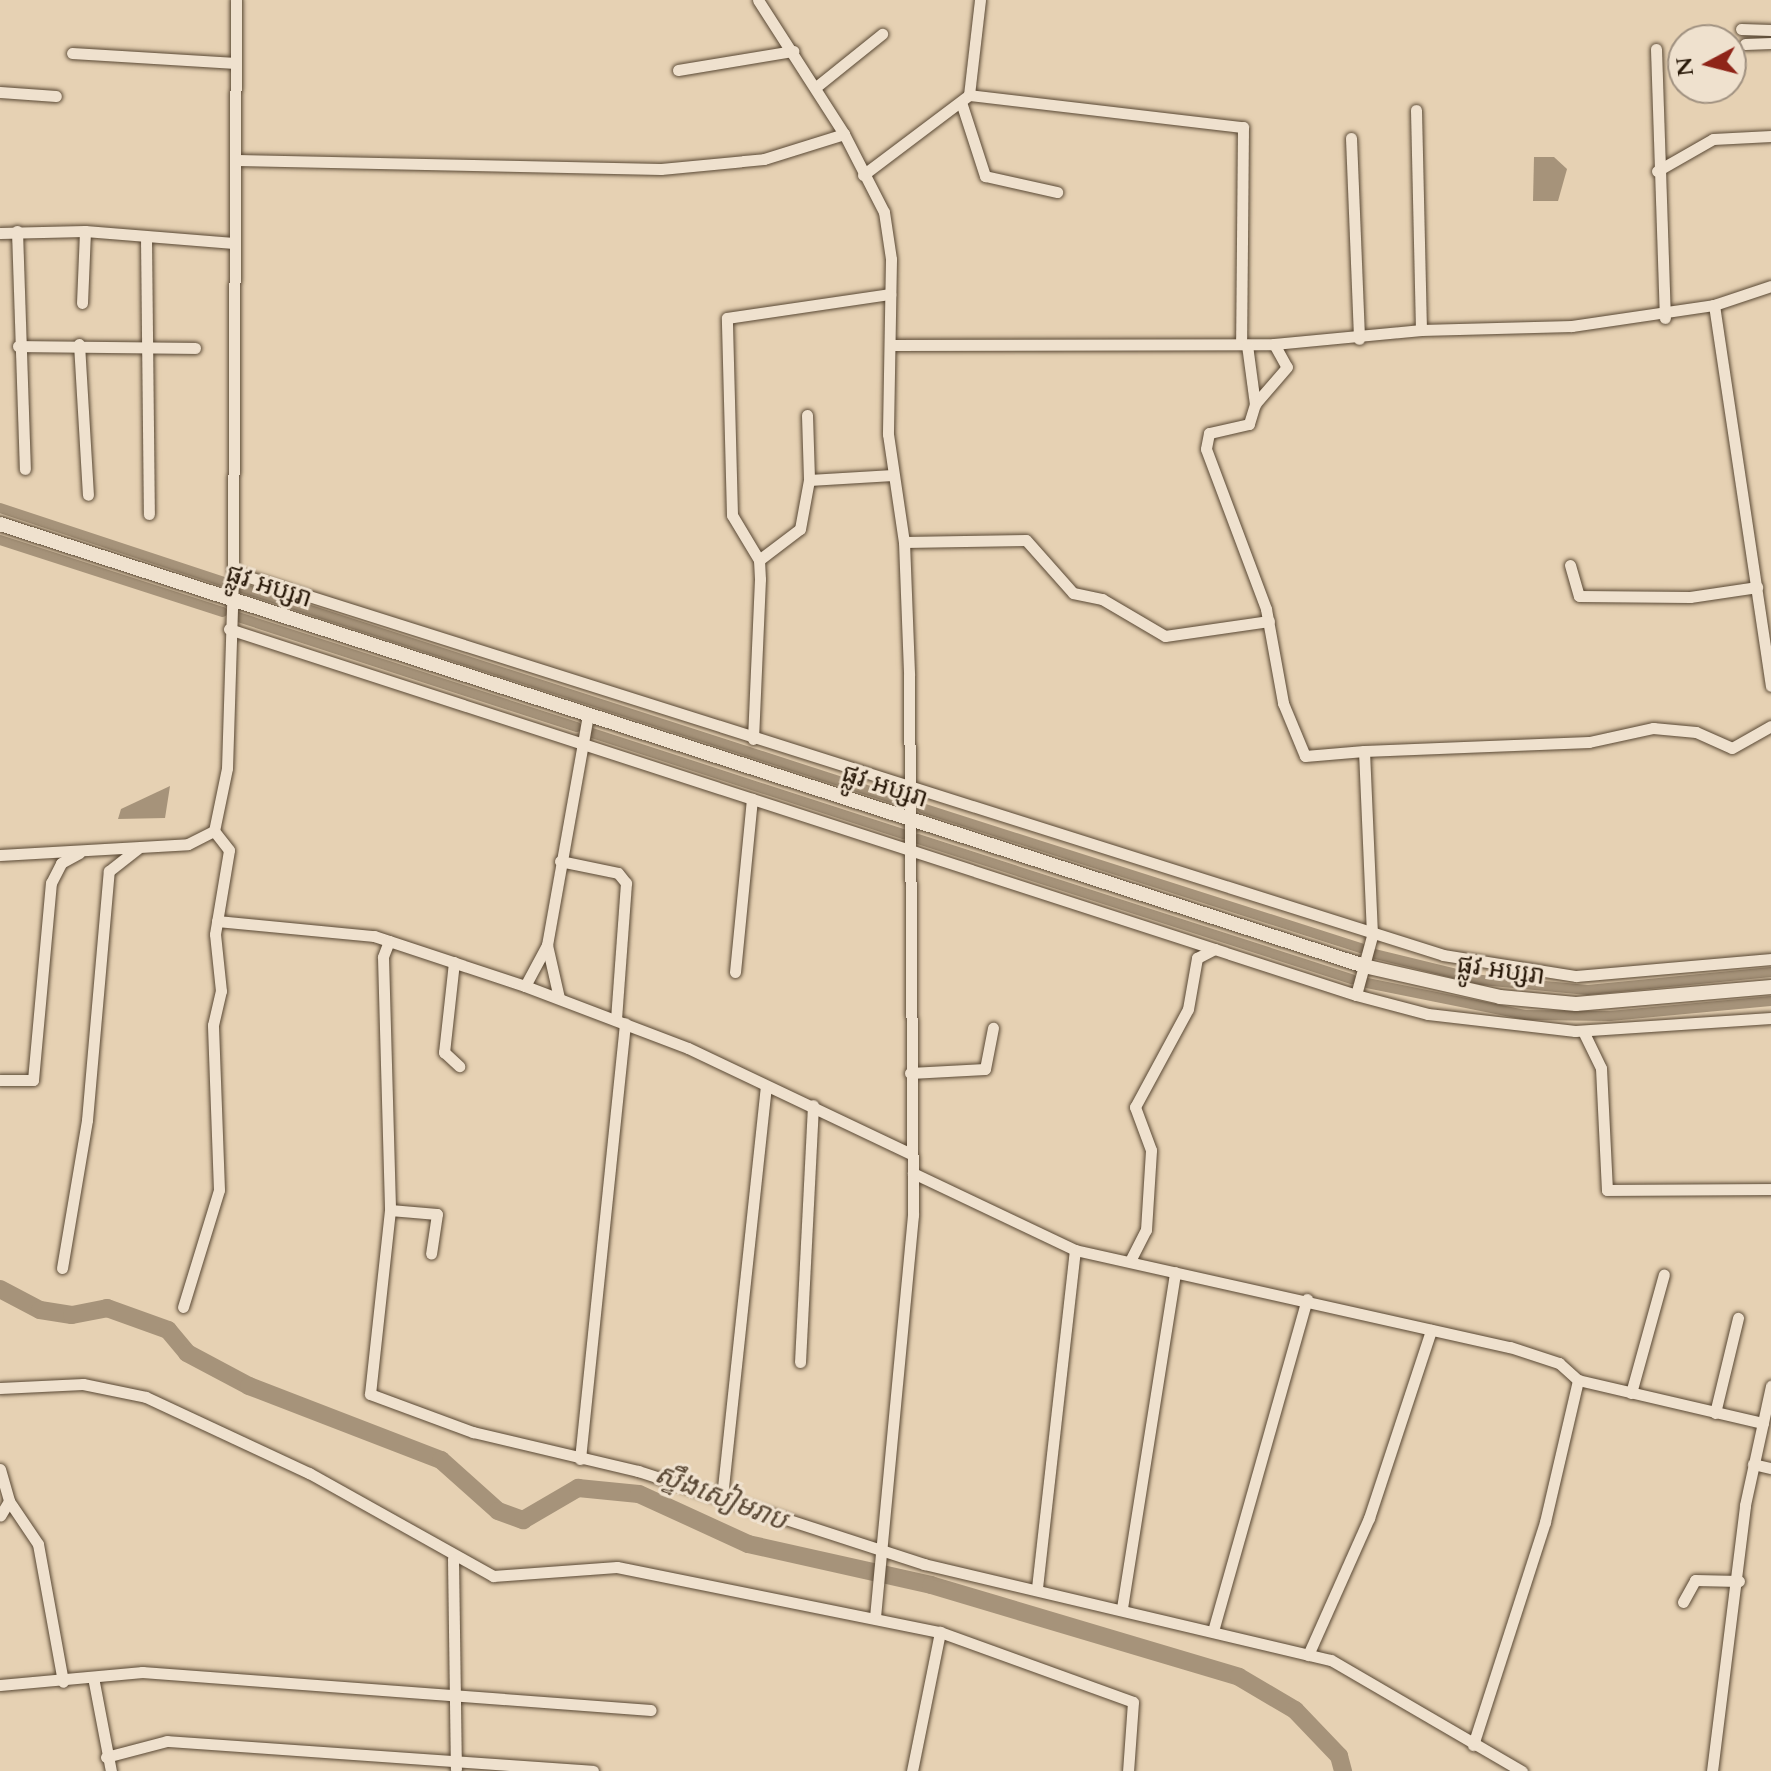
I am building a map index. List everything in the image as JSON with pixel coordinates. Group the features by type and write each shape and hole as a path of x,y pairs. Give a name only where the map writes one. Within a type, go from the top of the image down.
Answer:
{"street":[{"path":"0,855 196,842 214,831 227,768 233,572 236,0"},
{"path":"758,0 844,134 884,212 890,294 893,475 904,542 913,820 909,850 913,1173 876,1613"},
{"path":"980,0 965,98 985,176 1057,192"},
{"path":"1747,29 1771,30"},
{"path":"816,87 882,34"},
{"path":"1747,44 1771,43"},
{"path":"1656,49 1657,171 1665,318"},
{"path":"678,70 793,51"},
{"path":"72,53 236,63"},
{"path":"0,92 56,96"},
{"path":"863,175 965,98 1243,127 1244,344 1255,404"},
{"path":"1416,110 1421,330"},
{"path":"237,160 661,169 764,159 844,134"},
{"path":"1657,171 1713,139 1771,136"},
{"path":"1351,138 1359,339"},
{"path":"17,231 18,346 25,469"},
{"path":"0,233 85,231 234,243"},
{"path":"82,303 85,231"},
{"path":"146,238 149,514"},
{"path":"892,345 1274,344 1359,339 1421,330 1665,318 1771,286"},
{"path":"753,739 759,560 732,515 727,318 890,294"},
{"path":"1714,305 1771,686"},
{"path":"18,346 79,344 195,348"},
{"path":"79,344 88,495"},
{"path":"1274,344 1287,367 1255,404 1249,424 1213,431 1205,443 1269,621 1283,703 1305,756 1589,742 1653,728 1696,732 1732,748 1771,726"},
{"path":"759,560 800,529 809,480 807,415"},
{"path":"809,480 893,475"},
{"name":"ផ្លូវ អប្សរា","path":"0,524 1364,966 1500,997 1576,1004 1771,987"},
{"path":"904,542 1026,540 1073,593 1102,599 1165,636 1269,621"},
{"path":"1570,565 1579,596 1690,597 1757,587"},
{"path":"233,572 548,667 753,739 1372,936 1576,976 1771,959"},
{"path":"229,629 1356,995 1497,1025 1583,1031 1771,1018"},
{"path":"525,986 547,945 588,715"},
{"path":"1356,995 1372,936 1364,751"},
{"path":"735,972 752,799"},
{"path":"183,1307 219,1190 217,921 229,850 214,831"},
{"path":"62,1268 87,1120 109,871 140,848"},
{"path":"0,1080 33,1080 53,876 87,849"},
{"path":"560,861 618,873 626,883 620,1021 580,1459"},
{"path":"217,921 389,941 454,962 620,1021 813,1105 911,1154"},
{"path":"389,941 383,957 390,1210 370,1394 580,1459 722,1497 882,1554 1122,1608 1345,1665 1473,1745 1522,1771"},
{"path":"547,945 559,998"},
{"path":"1130,1261 1146,1230 1151,1150 1135,1107 1188,1009 1196,960 1215,949"},
{"path":"454,962 444,1052 459,1066"},
{"path":"910,1073 985,1069 993,1028"},
{"path":"1583,1031 1601,1068 1607,1190 1771,1189"},
{"path":"722,1497 766,1087"},
{"path":"800,1362 813,1105"},
{"path":"913,1173 1075,1250 1307,1299 1431,1330 1554,1361 1578,1380 1763,1423"},
{"path":"390,1210 437,1214 431,1254"},
{"path":"1037,1588 1075,1250"},
{"path":"1122,1608 1175,1272"},
{"path":"1631,1393 1664,1274"},
{"path":"1213,1631 1307,1299"},
{"path":"1715,1413 1738,1318"},
{"path":"1308,1655 1369,1518 1431,1330"},
{"path":"1473,1745 1545,1522 1578,1380"},
{"path":"0,1388 83,1384 146,1397 309,1473 453,1559 503,1579 617,1567 876,1613 940,1632 1133,1702 1128,1771"},
{"path":"1712,1771 1753,1464 1771,1386"},
{"path":"1753,1464 1771,1468"},
{"path":"0,1469 9,1501 38,1544 63,1682"},
{"path":"0,1516 9,1501"},
{"path":"453,1559 452,1697 456,1767"},
{"path":"1683,1602 1695,1580 1739,1581"},
{"path":"912,1771 940,1632"},
{"path":"0,1685 63,1682 142,1672 452,1697 538,1696 651,1710"},
{"path":"93,1677 111,1771"},
{"path":"106,1757 167,1741 456,1767 593,1771"}],"shaded area":[{"path":"1534,157 1554,157 1567,169 1558,201 1533,201"},
{"path":"170,786 165,818 118,819 121,809"}],"waterway":[{"path":"0,508 224,582"},
{"path":"0,540 223,612"},
{"path":"239,587 907,803"},
{"path":"238,617 577,727"},
{"path":"592,733 903,834"},
{"path":"922,808 1361,948"},
{"path":"918,839 1352,979"},
{"path":"1375,954 1482,980 1588,990 1771,972"},
{"path":"1367,983 1525,1015 1610,1016 1771,1001"},
{"name":"ស្ទឹងសៀមរាប","path":"0,1289 40,1310 72,1315 107,1308 168,1330 187,1353 249,1386 441,1460 498,1511 523,1520 578,1488 639,1494 748,1544 931,1585 1239,1677 1295,1710 1339,1756 1343,1771"}]}
